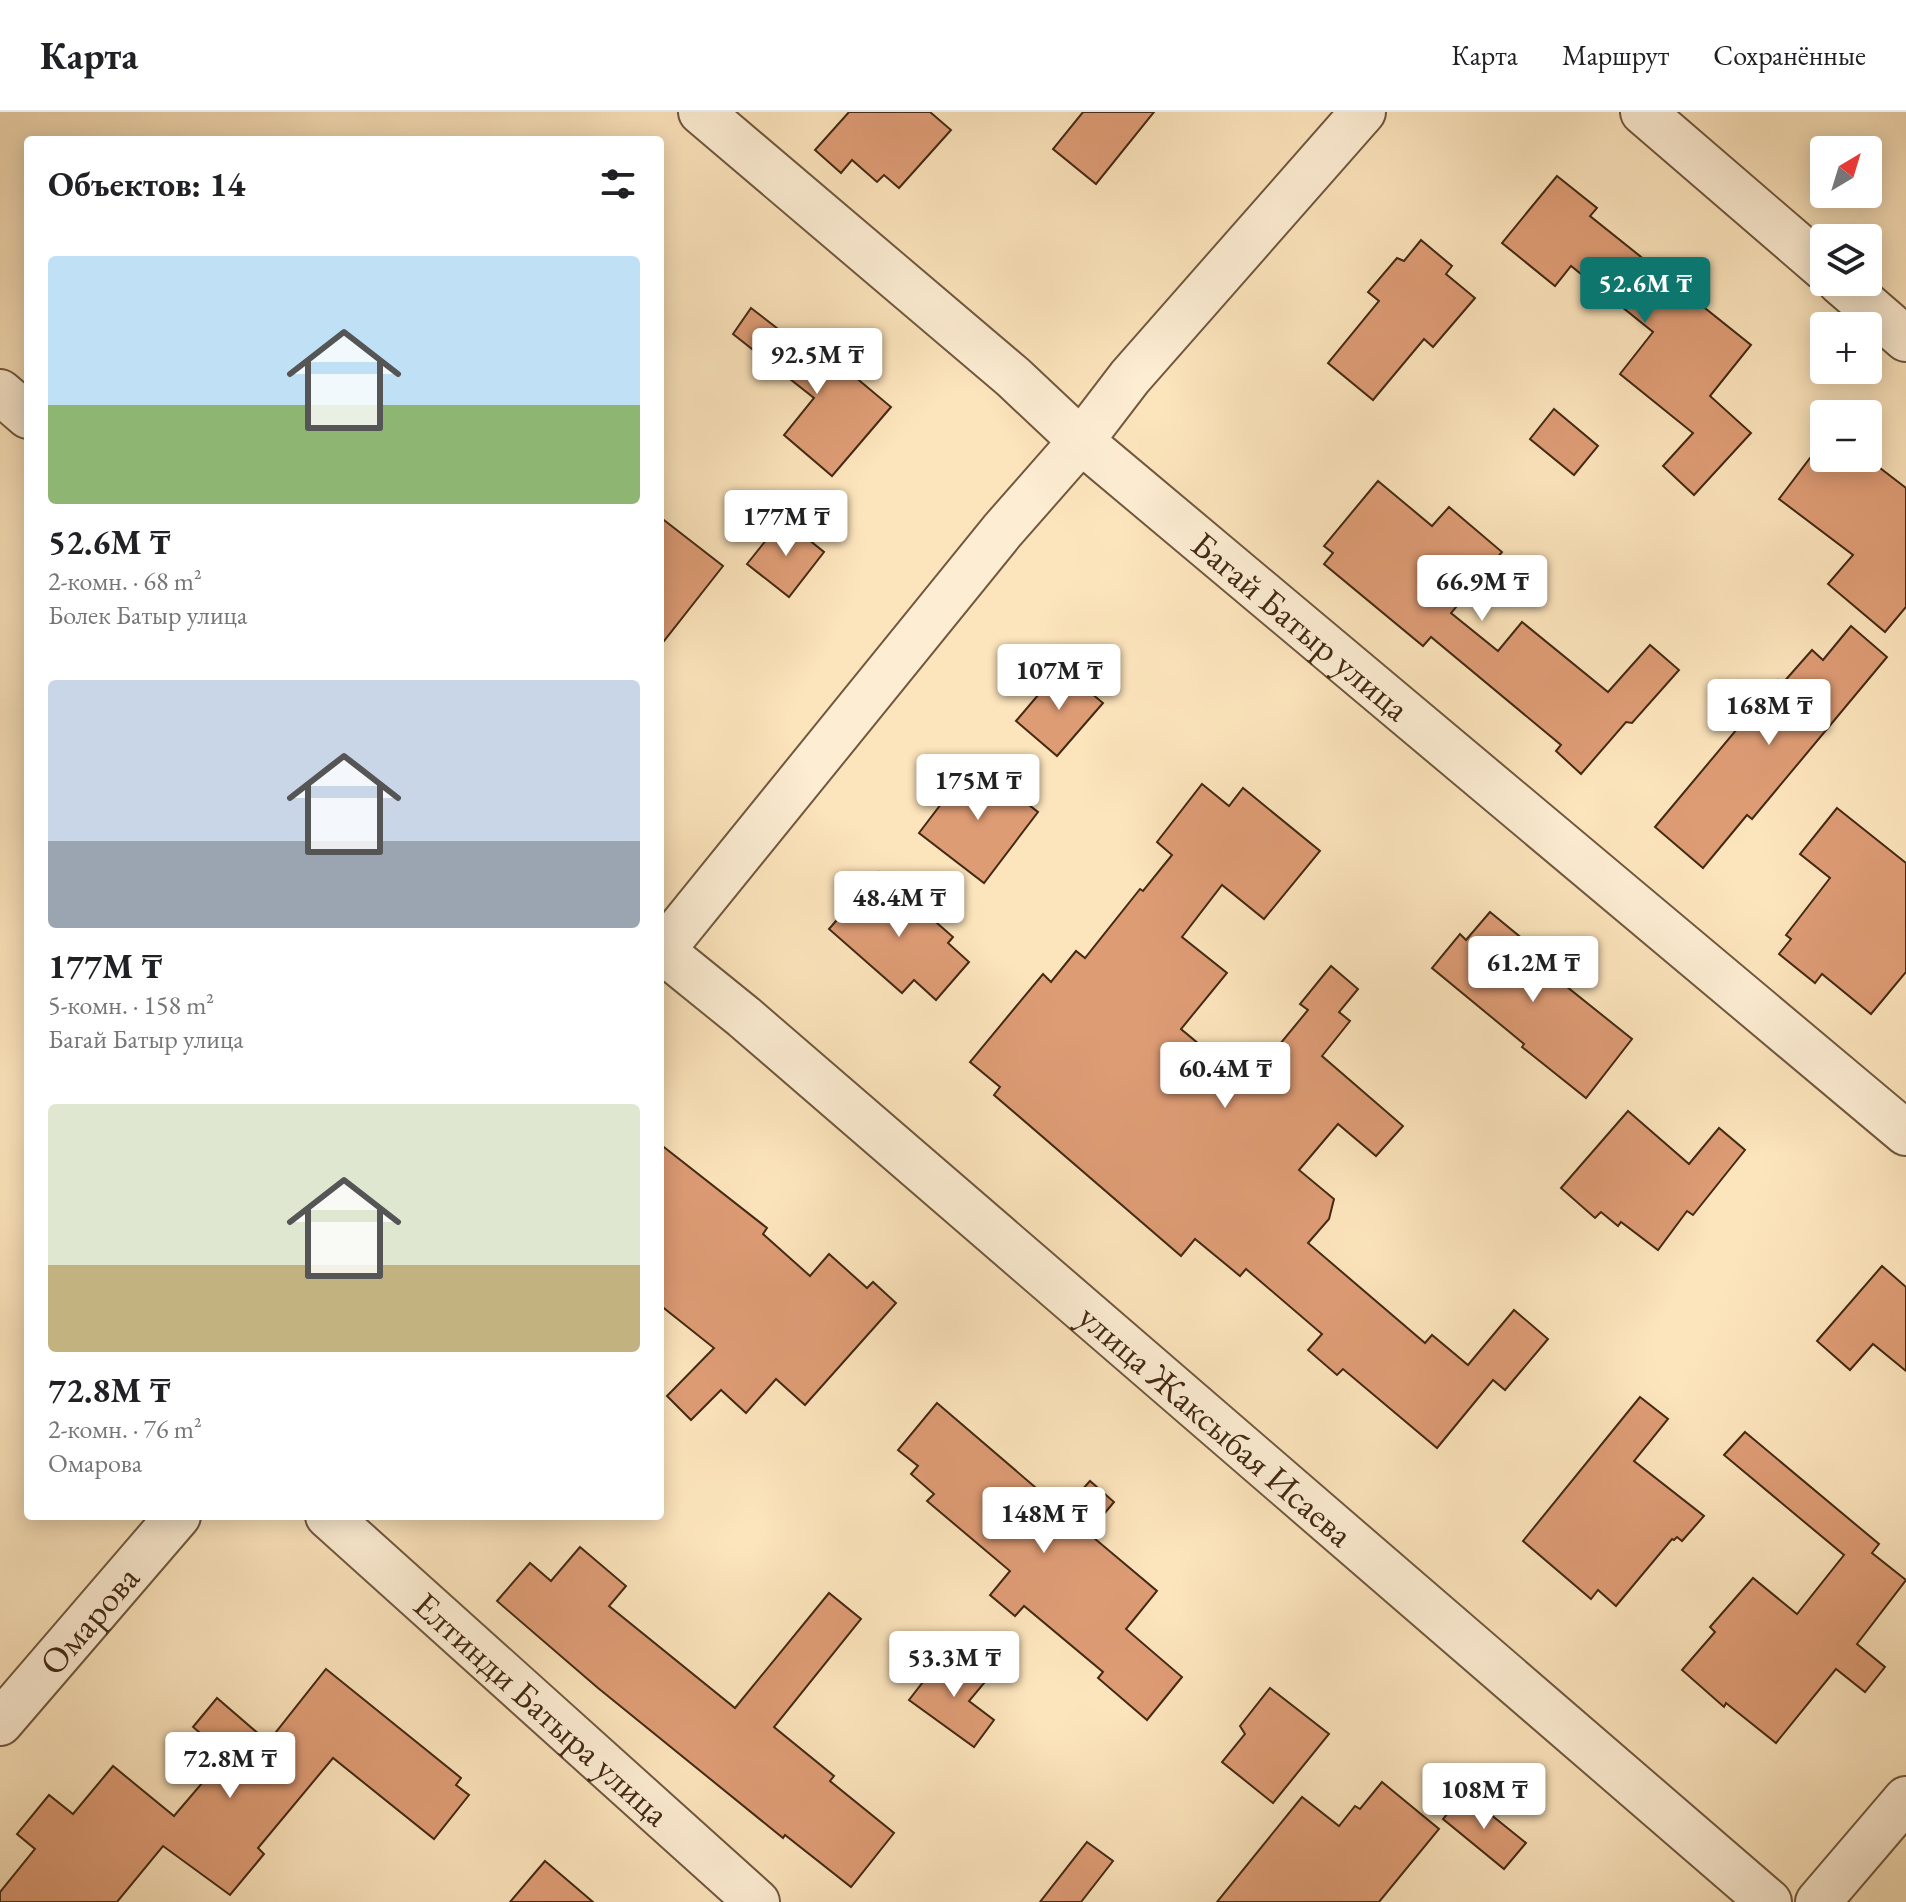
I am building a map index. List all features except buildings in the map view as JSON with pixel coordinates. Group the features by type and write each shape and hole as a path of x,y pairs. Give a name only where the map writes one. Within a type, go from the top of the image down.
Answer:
{"street":[{"name":"Багай Батыр улица","path":"701,112 1013,377 1081,441 1906,1133"},
{"path":"664,947 1002,531 1081,441 1130,377 1363,112"},
{"path":"1643,112 1810,256"},
{"path":"1856,296 1906,339"},
{"path":"0,392 24,413"},
{"name":"улица Жаксыбая Исаева","path":"664,953 744,1017 1769,1902"},
{"name":"Омарова","path":"0,1723 175,1520"},
{"name":"Елтинди Батыра улица","path":"332,1520 757,1902"},
{"path":"1818,1902 1906,1799"}]}
